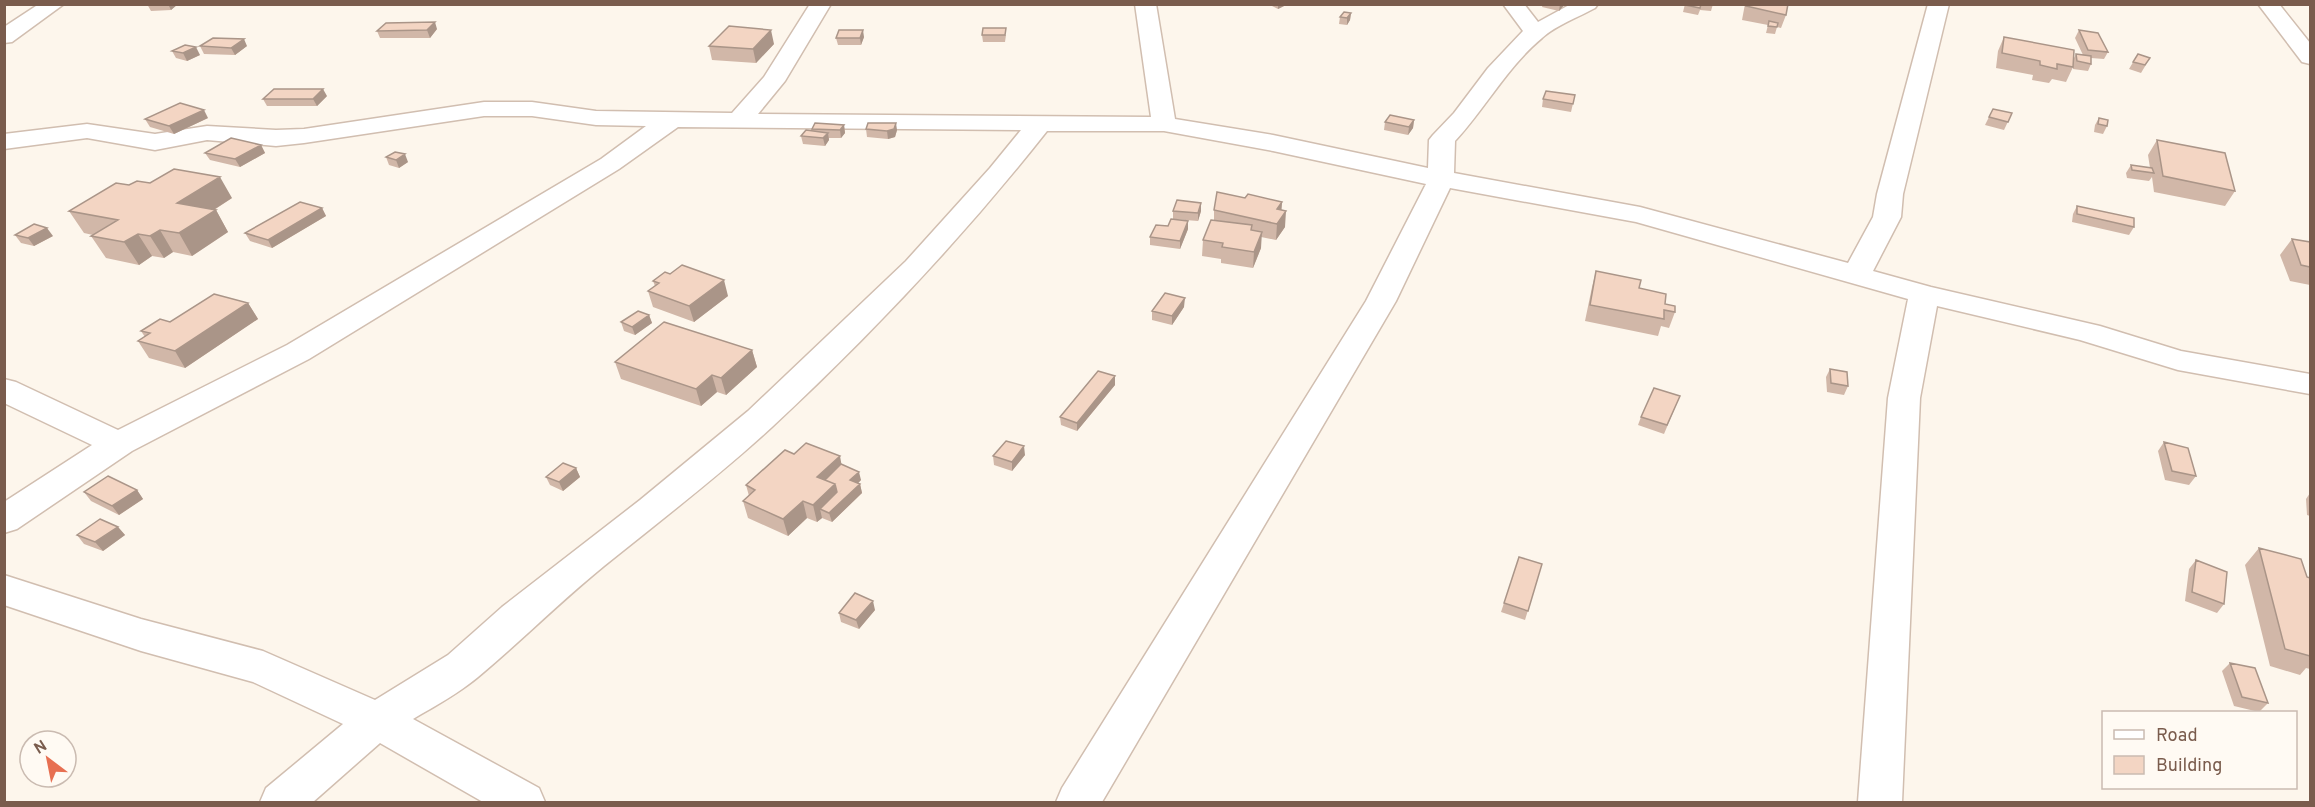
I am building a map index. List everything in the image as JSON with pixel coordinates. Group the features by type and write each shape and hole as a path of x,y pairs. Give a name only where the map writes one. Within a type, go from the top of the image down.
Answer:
{"street":[{"path":"4,37 54,4"},
{"path":"739,121 773,81 821,4"},
{"path":"1145,4 1164,124"},
{"path":"1513,4 1535,32"},
{"path":"1078,802 1381,301 1441,179 1442,140 1463,118 1496,73 1535,32 1588,4"},
{"path":"1857,274 1887,217 1890,194 1939,4"},
{"path":"2268,4 2310,57"},
{"path":"4,142 87,131 155,142 207,133 276,138 304,136 484,109 532,109 596,118 1164,124 1303,149 1441,179 1640,214 1724,240 1857,274 1924,294 2089,333 2178,360 2310,384"},
{"path":"4,520 120,443 308,347 610,164 673,119"},
{"path":"282,802 377,720 462,667 516,618 591,556 653,510 760,419 916,267 999,174 1039,124"},
{"path":"1880,802 1904,398 1924,294"},
{"path":"4,389 84,429 120,443"},
{"path":"4,590 141,635 263,668 377,720 523,802"}],"building":[{"path":"1685,4 1701,4 1700,8"},
{"path":"1747,4 1788,4 1786,15 1746,6"},
{"path":"1344,12 1351,13 1347,18 1340,17"},
{"path":"1769,21 1778,23 1777,27 1768,26"},
{"path":"435,22 427,30 377,31 386,23"},
{"path":"729,26 771,30 753,49 709,46"},
{"path":"983,28 1006,28 1005,35 982,35"},
{"path":"839,30 863,30 860,38 836,38"},
{"path":"2079,30 2098,33 2108,52 2088,50"},
{"path":"2004,37 2074,50 2073,67 2057,64 2057,69 2040,65 2040,61 2002,53"},
{"path":"213,38 244,39 231,48 200,46"},
{"path":"185,45 196,47 183,53 172,51"},
{"path":"2076,54 2091,56 2091,64 2077,61"},
{"path":"2138,54 2150,58 2145,65 2133,62"},
{"path":"274,89 323,89 313,99 263,99"},
{"path":"1546,91 1575,95 1573,104 1543,99"},
{"path":"180,103 204,110 169,126 145,119"},
{"path":"1993,109 2012,113 2008,122 1989,117"},
{"path":"1390,115 1414,120 1409,127 1385,122"},
{"path":"2099,118 2108,120 2107,126 2098,124"},
{"path":"815,123 844,125 840,130 812,129"},
{"path":"868,123 896,123 894,129 887,131 866,129"},
{"path":"806,130 828,133 823,138 801,136"},
{"path":"231,138 261,145 235,159 205,153"},
{"path":"2157,140 2225,153 2235,191 2163,176"},
{"path":"395,152 405,154 396,160 386,157"},
{"path":"2131,165 2152,168 2154,173 2132,170"},
{"path":"174,169 220,177 177,203 216,210 179,233 160,230 150,236 138,234 124,242 91,236 118,220 69,211 116,183 129,185 137,181 150,183"},
{"path":"1217,192 1245,198 1248,194 1282,202 1277,209 1286,211 1277,224 1214,210"},
{"path":"1177,200 1201,203 1198,213 1173,211"},
{"path":"300,202 322,208 268,240 245,233"},
{"path":"2077,206 2134,218 2134,227 2077,214"},
{"path":"1171,219 1188,221 1180,241 1150,237 1156,225 1168,226"},
{"path":"1211,220 1252,225 1251,230 1262,232 1254,252 1222,247 1223,243 1203,240"},
{"path":"34,224 47,228 28,238 15,235"},
{"path":"2292,239 2310,242 2310,267 2301,265"},
{"path":"682,265 724,280 689,306 648,291 659,283 653,281 665,272 670,274"},
{"path":"1596,271 1641,280 1639,288 1666,294 1665,304 1675,306 1675,312 1664,310 1664,319 1590,305"},
{"path":"1165,293 1185,298 1172,316 1152,311"},
{"path":"214,294 248,303 175,351 138,341 150,333 141,331 160,319 170,322"},
{"path":"638,311 649,315 632,327 621,322"},
{"path":"664,322 752,350 721,378 712,375 696,389 615,362"},
{"path":"1830,369 1847,372 1848,386 1831,383"},
{"path":"1098,371 1115,376 1077,423 1060,417"},
{"path":"1654,388 1680,396 1667,425 1641,417"},
{"path":"1006,441 1024,446 1012,462 993,456"},
{"path":"2164,442 2188,448 2196,476 2172,471"},
{"path":"806,443 840,456 817,477 835,484 813,505 803,501 783,519 743,501 755,490 746,485 785,450 794,454"},
{"path":"563,463 576,468 559,482 546,477"},
{"path":"841,464 859,472 850,480 860,484 829,513 820,509 837,492 835,484 825,480"},
{"path":"108,476 137,490 112,506 84,492"},
{"path":"100,519 118,527 95,542 77,535"},
{"path":"2259,548 2301,559 2307,577 2310,578 2310,656 2285,649"},
{"path":"1519,557 1542,564 1528,611 1504,603"},
{"path":"2196,560 2227,572 2224,604 2192,592"},
{"path":"855,593 873,601 856,620 839,613"},
{"path":"2230,663 2255,668 2268,703 2242,697"}]}
